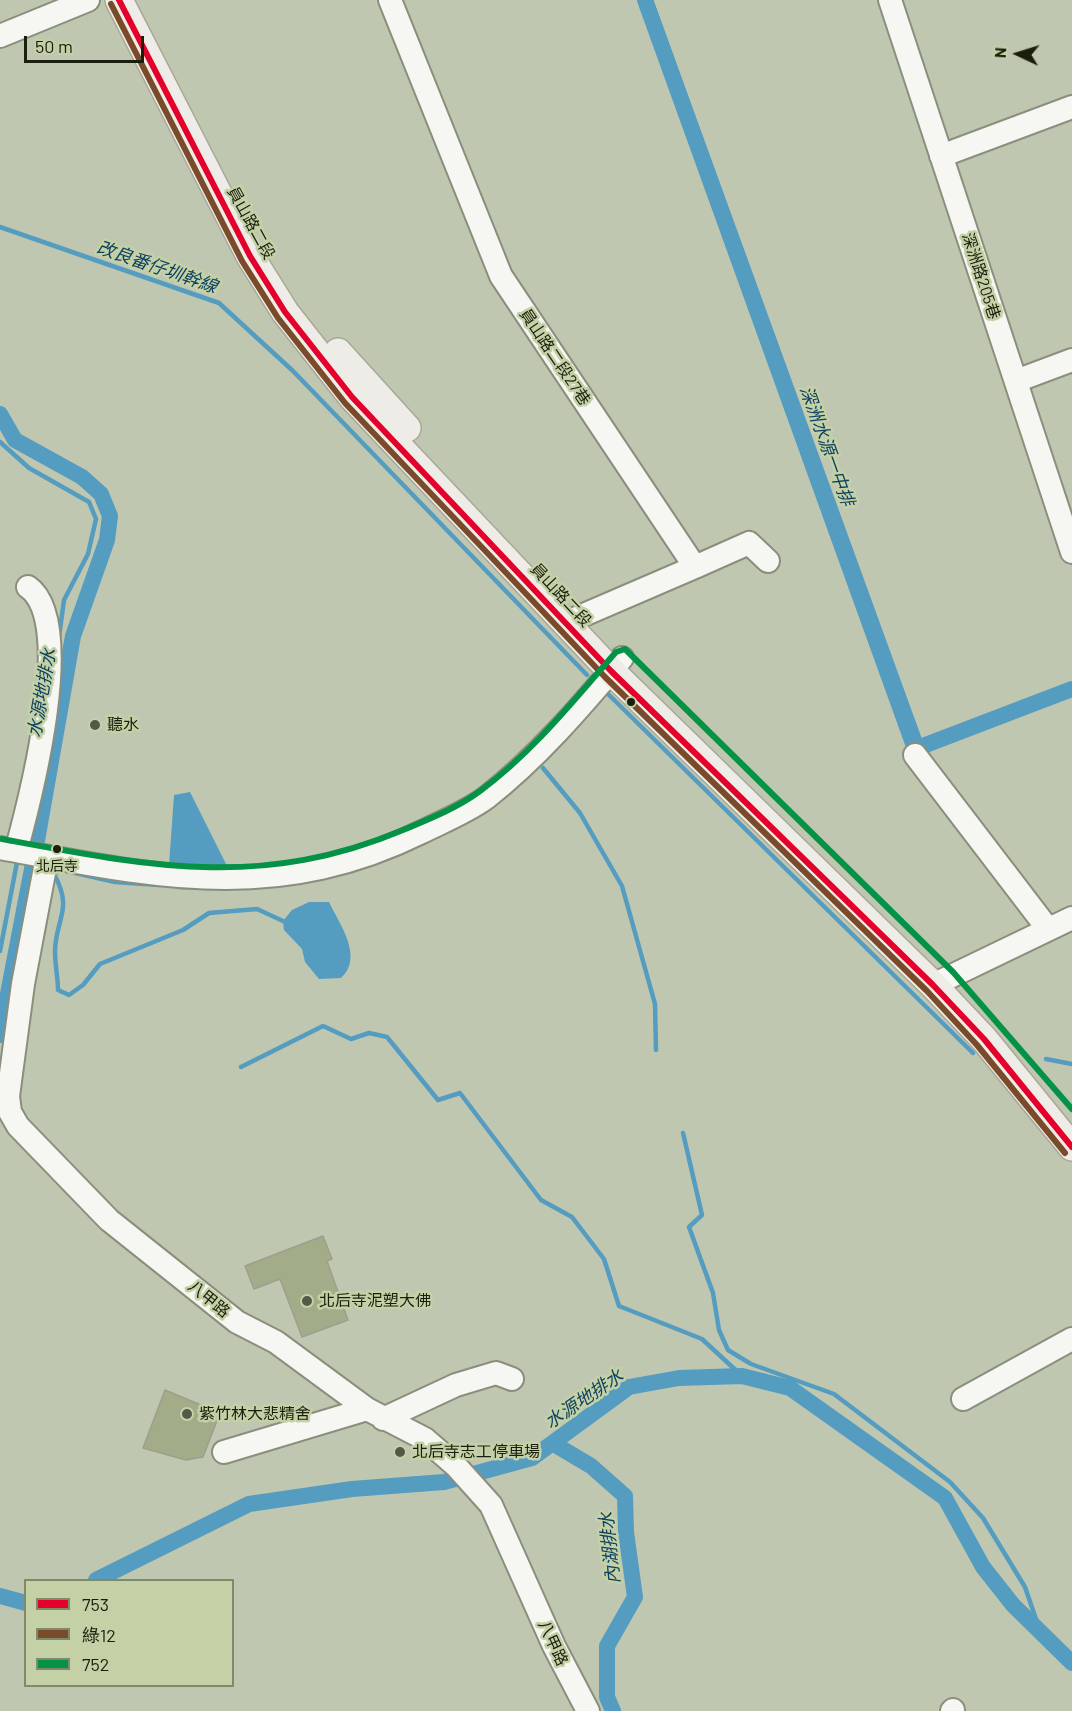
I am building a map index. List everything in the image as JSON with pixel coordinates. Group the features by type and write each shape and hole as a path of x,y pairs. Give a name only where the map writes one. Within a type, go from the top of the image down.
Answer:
{"main road":[{"name":"員山路二段","path":"119,0 250,256 285,312 352,397 616,665 940,982 1072,1123"},
{"name":"員山路二段","path":"139,0 210,149 268,255 309,319 573,620"},
{"name":"員山路二段","path":"940,982 1072,1147"}],"street":[{"path":"0,36 88,0"},
{"name":"員山路二段27巷","path":"390,0 501,276 695,567"},
{"name":"深洲路205巷","path":"890,0 1072,552"},
{"path":"941,156 1072,107"},
{"path":"1016,381 1072,360"},
{"path":"573,620 749,543 768,561"},
{"name":"八甲路","path":"28,587 38,594 48,621 50,661 44,728 32,791 27,853 23,984 8,1096 10,1112 18,1126 109,1220 237,1322 276,1342 375,1414 425,1439 456,1466 491,1505 554,1646 588,1711"},
{"path":"27,853 136,873 199,879 244,879 334,867 385,850 484,799 527,762 616,665"},
{"path":"915,755 1048,929"},
{"path":"940,982 1072,918"},
{"path":"963,1399 1072,1338"},
{"path":"224,1452 375,1414 496,1372 512,1379"}],"water":[{"path":"190,792 231,874 169,865 174,795"},
{"path":"309,902 329,902 344,931 348,941 350,960 348,970 341,978 319,979 305,962 302,949 284,930 283,921 292,910"}],"building":[{"path":"323,1236 332,1259 327,1261 348,1320 302,1337 280,1279 254,1289 245,1266"},
{"path":"165,1390 220,1413 203,1457 186,1460 143,1448"}],"waterway":[{"name":"深洲水源一中排","path":"645,0 915,749 1072,689"},
{"path":"651,0 920,740"},
{"name":"改良番仔圳幹線","path":"0,227 219,303 293,371 587,675"},
{"name":"水源地排水","path":"0,414 15,440 82,477 101,494 110,516 107,540 73,636 0,1035"},
{"path":"0,442 29,468 89,502 96,519 88,554 64,600 59,637"},
{"name":"改良番仔圳幹線","path":"607,693 973,1053"},
{"path":"543,768 580,813 622,886 655,1004 656,1050"},
{"path":"0,951 18,857"},
{"path":"159,885 115,882 62,870 54,874 63,897 55,952 58,990 69,995 83,985 100,964 183,930 209,913 257,909 283,921"},
{"path":"179,887 210,888"},
{"path":"241,1067 323,1026 351,1039 369,1033 387,1037 438,1100 460,1093 541,1200 572,1217 604,1259 619,1306 702,1339 742,1376"},
{"name":"改良番仔圳幹線","path":"1046,1059 1072,1064"},
{"path":"683,1133 702,1215 689,1227 713,1293 719,1330 728,1350 751,1364 834,1394 950,1482 983,1518 1025,1587 1040,1631"},
{"name":"水源地排水","path":"98,1579 249,1504 352,1489 444,1482 532,1458 629,1387 679,1378 742,1376 790,1388 945,1498 983,1567 1013,1605 1072,1663"},
{"name":"內湖排水","path":"554,1444 591,1466 625,1496 626,1532 635,1597 607,1646 607,1697 613,1711"},
{"name":"水源地排水","path":"0,1596 24,1602"}],"transit line":[{"name":"753","path":"119,0 250,256 285,312 352,397 611,671 933,985 984,1039 1072,1147"},
{"name":"綠12","path":"111,4 242,261 278,318 345,403 605,677 927,991 977,1045 1065,1153"},
{"name":"752","path":"2,839 155,864 204,867 252,866 301,861 351,849 433,817 480,791 535,743 616,652 625,649 953,972 1072,1109"}],"place":[{"name":"聽水","path":"95,725"},
{"name":"北后寺","path":"57,849"},
{"name":"北后寺泥塑大佛","path":"307,1301"},
{"name":"紫竹林大悲精舍","path":"187,1414"},
{"name":"北后寺志工停車場","path":"400,1452"}]}
